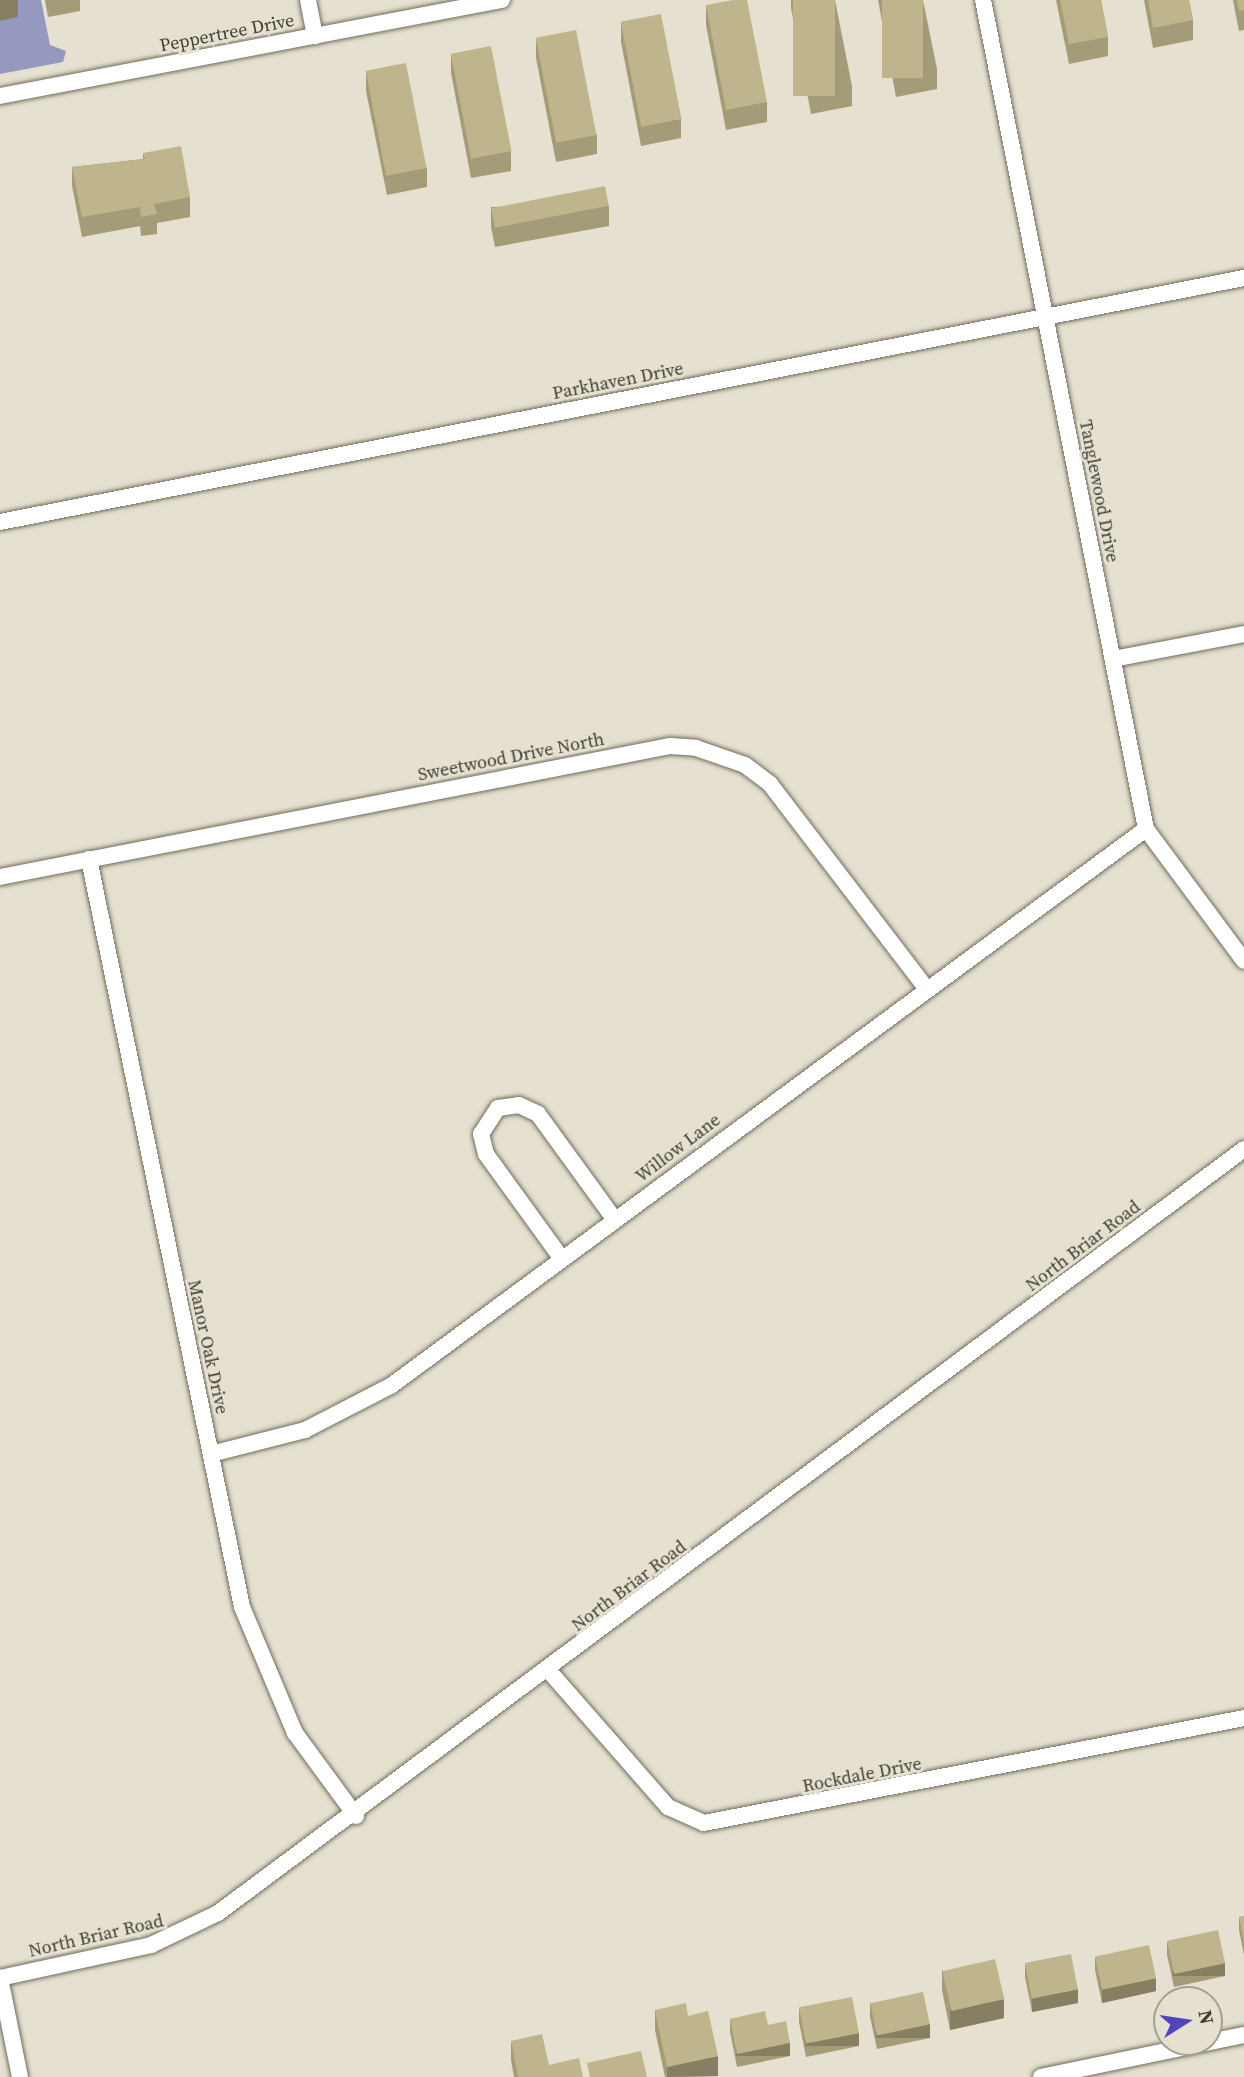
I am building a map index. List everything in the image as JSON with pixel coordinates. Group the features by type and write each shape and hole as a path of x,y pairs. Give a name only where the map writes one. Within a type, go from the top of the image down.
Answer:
{"street":[{"path":"308,0 315,36"},
{"name":"Peppertree Drive","path":"0,96 502,0"},
{"name":"Tanglewood Drive","path":"983,0 1146,829 1244,961"},
{"name":"Parkhaven Drive","path":"0,522 1244,278"},
{"path":"1113,659 1244,634"},
{"name":"Sweetwood Drive North","path":"0,877 670,746 696,748 745,765 770,784 925,987"},
{"name":"Willow Lane","path":"211,1454 265,1443 344,1413 562,1259 925,987 1146,829"},
{"name":"Manor Oak Drive","path":"89,859 243,1607 262,1666 295,1733 356,1816"},
{"path":"562,1259 486,1154 481,1134 498,1108 519,1105 538,1114 614,1220"},
{"name":"North Briar Road","path":"0,1978 189,1932 356,1816 1244,1149"},
{"name":"Rockdale Drive","path":"549,1671 668,1807 704,1823 1244,1718"},
{"path":"0,1978 20,2077"},
{"path":"1041,2077 1244,2035"}],"shaded area":[{"path":"0,0 41,0 50,45 66,51 63,62 0,74"}],"building":[{"path":"747,0 767,102 726,110 706,5"},
{"path":"793,0 835,0 835,96 793,96"},
{"path":"882,0 923,0 923,78 882,78"},
{"path":"1060,0 1101,0 1108,37 1069,44"},
{"path":"1148,0 1189,0 1193,20 1153,28"},
{"path":"1237,0 1244,0 1244,10 1239,11"},
{"path":"661,14 681,119 641,127 621,22"},
{"path":"576,30 596,135 556,143 536,38"},
{"path":"491,46 511,151 471,159 451,54"},
{"path":"406,63 426,168 386,176 366,71"},
{"path":"181,146 190,197 154,204 157,214 141,217 140,207 82,217 72,167 145,159 143,153"},
{"path":"605,186 609,206 495,228 491,208"},
{"path":"1244,1916 1244,1942 1239,1917"},
{"path":"1218,1930 1225,1963 1174,1974 1167,1941"},
{"path":"1149,1945 1156,1978 1102,1990 1095,1956"},
{"path":"1071,1954 1078,1989 1032,1998 1025,1963"},
{"path":"995,1959 1004,1999 952,2011 942,1971"},
{"path":"923,1992 930,2024 877,2036 870,2003"},
{"path":"852,1997 859,2033 806,2044 799,2007"},
{"path":"686,2003 688,2016 708,2011 718,2056 667,2067 655,2010"},
{"path":"765,2011 768,2025 786,2021 790,2043 737,2054 730,2019"},
{"path":"542,2034 549,2065 579,2058 583,2077 518,2077 511,2041"},
{"path":"641,2051 647,2077 590,2077 587,2063"}]}
